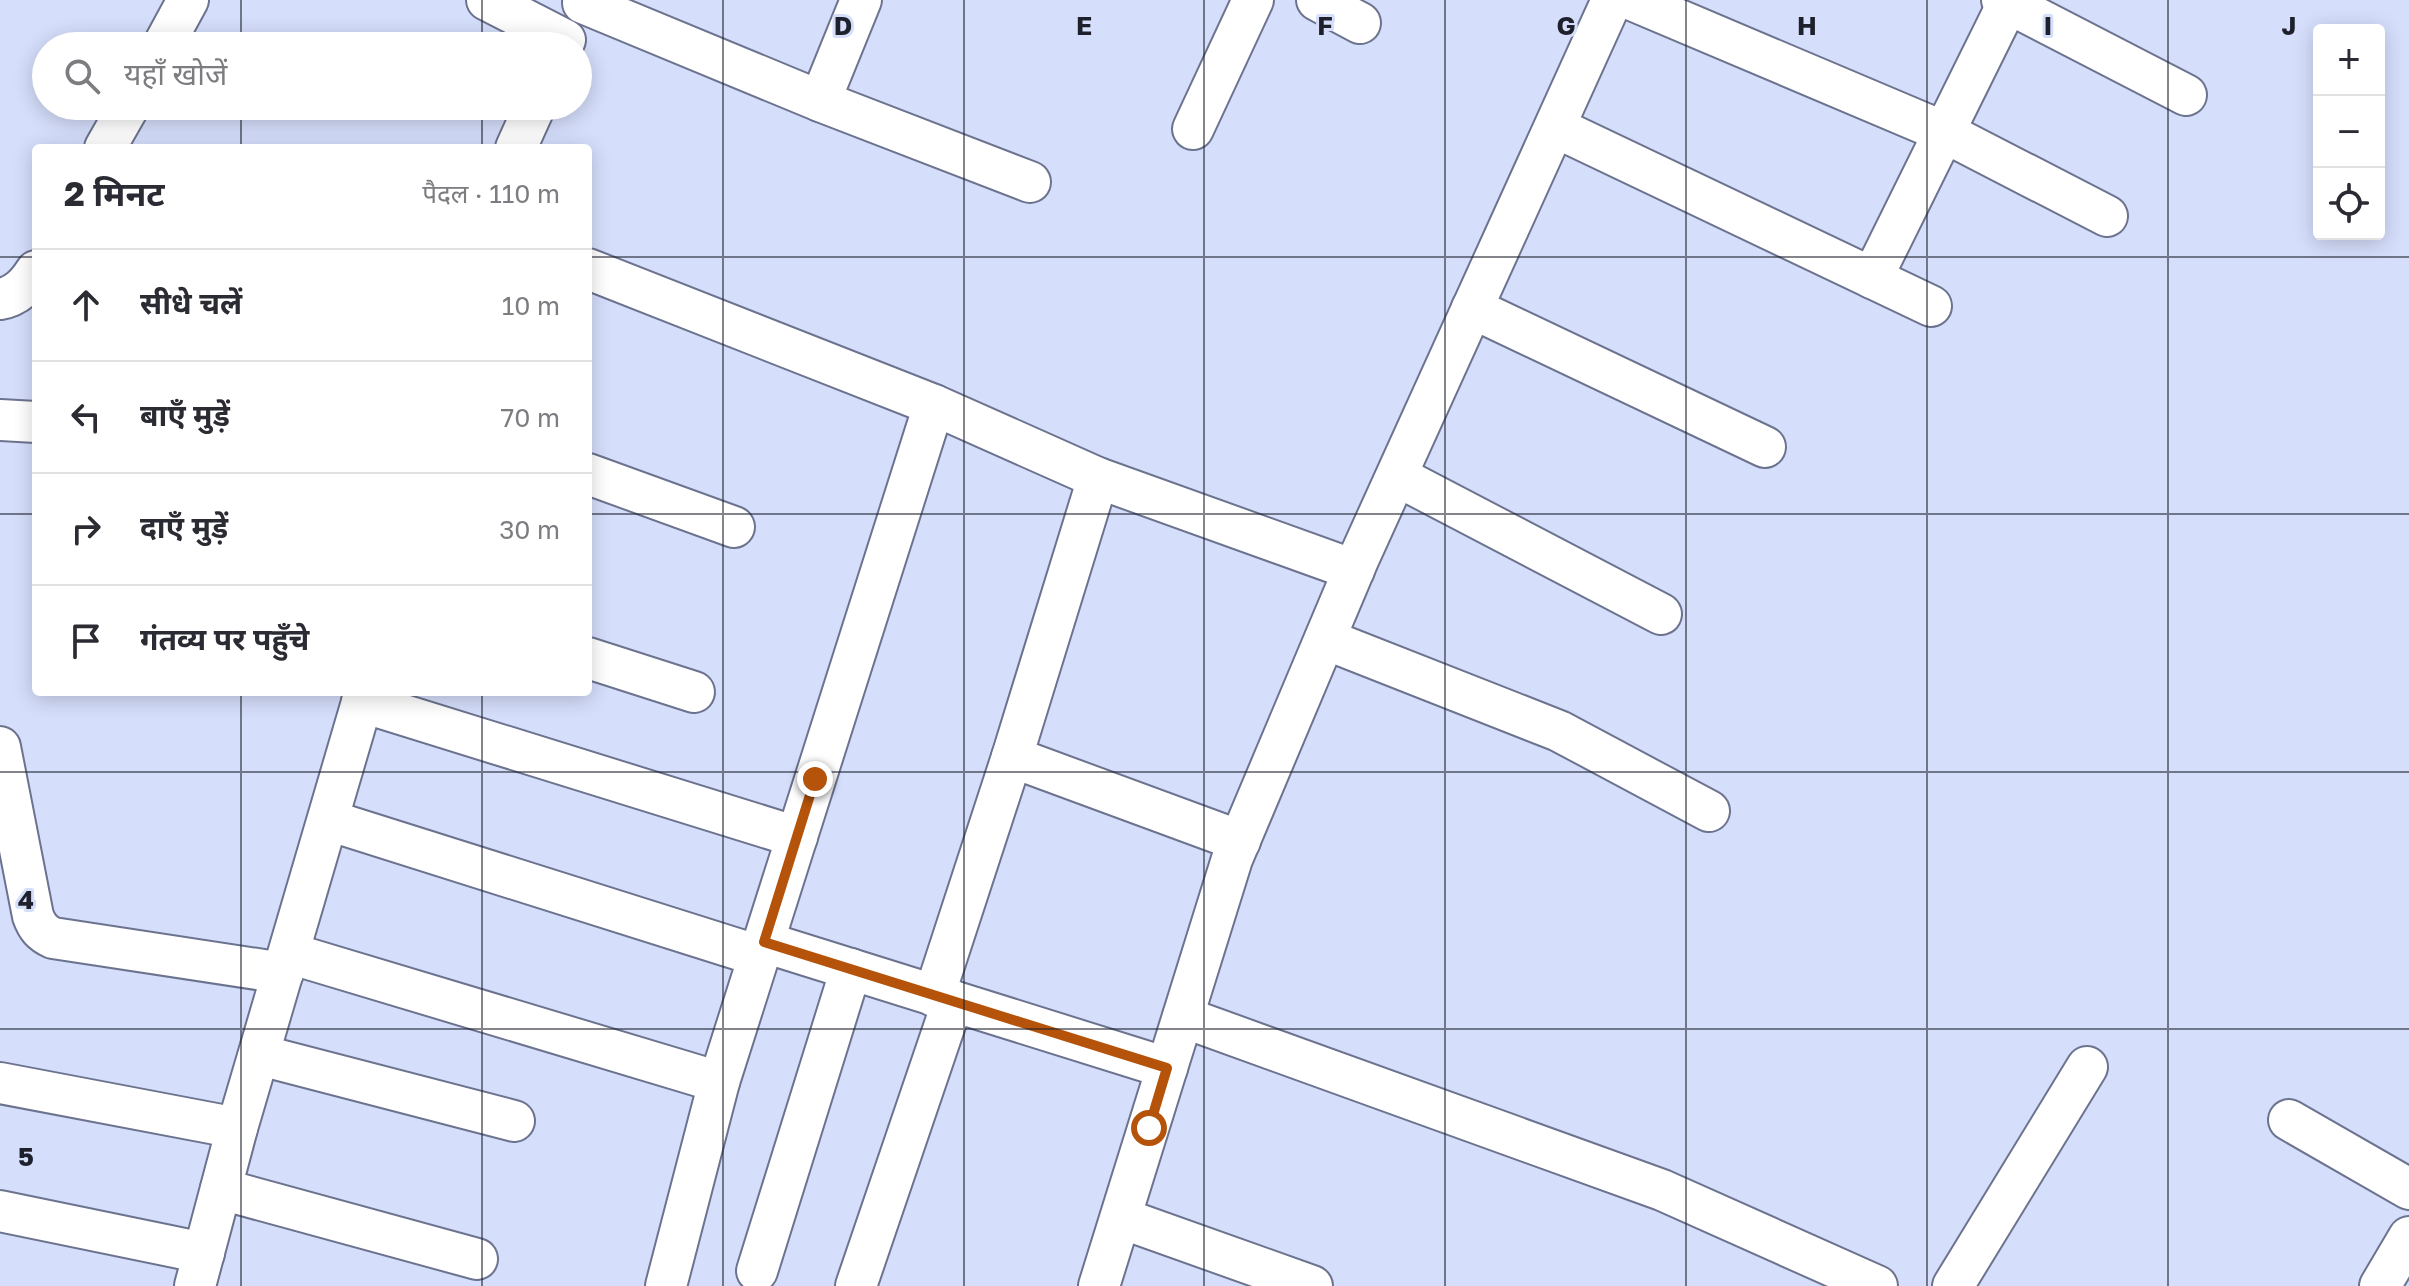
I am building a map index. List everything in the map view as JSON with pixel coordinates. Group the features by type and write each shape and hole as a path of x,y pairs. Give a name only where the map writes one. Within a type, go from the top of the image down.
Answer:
{"street":[{"path":"171,32 188,0"},
{"path":"487,0 544,32"},
{"path":"820,101 861,0"},
{"path":"1193,129 1253,0"},
{"path":"1317,0 1360,23"},
{"path":"1099,1286 1240,841 1354,570 1612,0"},
{"path":"1632,0 1944,132 2107,216"},
{"path":"568,32 583,1 820,101 1030,182"},
{"path":"1872,278 2005,2 2186,95"},
{"path":"107,144 121,120"},
{"path":"518,144 529,120"},
{"path":"1555,127 1931,306"},
{"path":"592,271 934,405 1098,478 1354,570"},
{"path":"0,299 10,297 27,285 32,277"},
{"path":"1472,308 1765,447"},
{"path":"666,1286 719,1082 934,405"},
{"path":"0,420 32,422"},
{"path":"592,475 734,527"},
{"path":"1397,476 1661,614"},
{"path":"856,1286 1098,478"},
{"path":"1325,639 1559,731 1709,811"},
{"path":"592,659 694,692"},
{"path":"0,1211 200,1269 237,1128 363,697 797,837"},
{"path":"0,747 33,916 37,926 53,938 286,963 719,1082"},
{"path":"1012,757 1240,841"},
{"path":"328,820 762,949 851,969 1167,1068"},
{"path":"757,1271 851,969"},
{"path":"1183,1017 1662,1190 1877,1286"},
{"path":"260,1055 514,1121"},
{"path":"1953,1286 2087,1067"},
{"path":"0,1083 237,1128"},
{"path":"2289,1120 2409,1189"},
{"path":"221,1189 477,1259"},
{"path":"1121,1218 1312,1286"},
{"path":"2380,1286 2409,1237"}],"route":[{"path":"815,779 764,942 1167,1068 1149,1128"}]}
